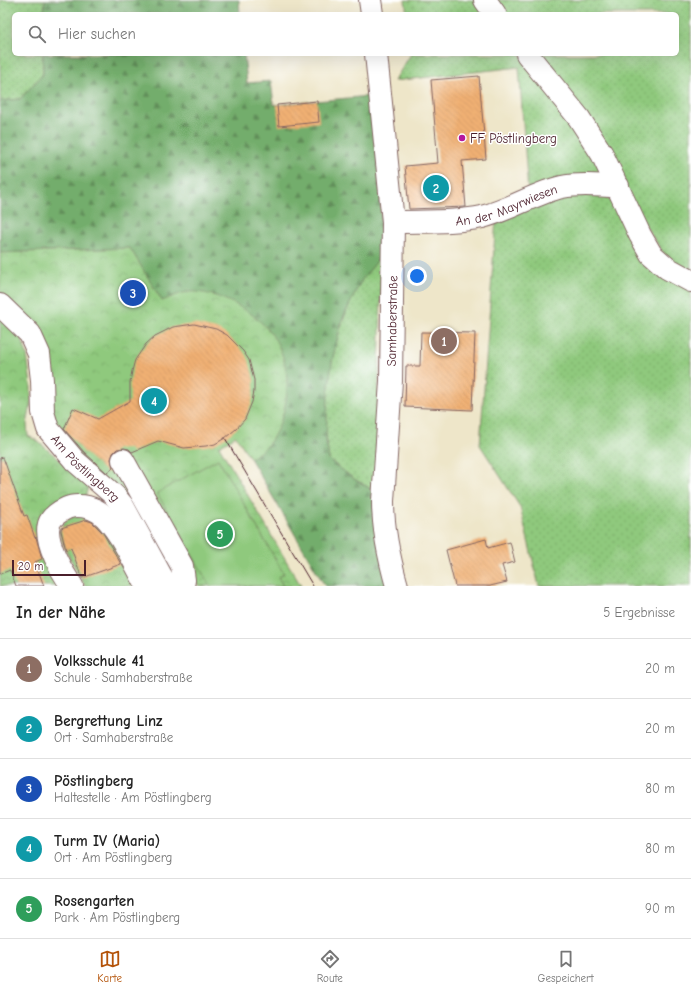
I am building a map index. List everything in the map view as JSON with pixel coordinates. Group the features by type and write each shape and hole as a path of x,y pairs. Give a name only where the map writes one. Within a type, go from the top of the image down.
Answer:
{"street":[{"path":"370,0 372,12"},
{"path":"485,0 494,12"},
{"path":"529,56 579,118 602,154 640,235 651,254 667,268 691,281"},
{"name":"Samhaberstraße","path":"376,57 393,222 391,381 383,519 389,556 398,586"},
{"name":"An der Mayrwiesen","path":"393,222 430,222 480,217 497,212 554,189 567,186 618,186"},
{"name":"Am Pöstlingberg","path":"0,305 30,334 39,354 42,380 43,412 48,429 75,461 114,495 123,506 165,583 170,586"},
{"path":"123,460 182,566 184,580 182,586"},
{"name":"Am Pöstlingberg","path":"72,586 54,555 49,539 49,524 59,512 72,506 88,507 99,512 112,524 147,586"}],"green space":[{"path":"0,0 45,0 44,12 12,12 12,56 43,56 43,74 20,99 0,101"},
{"path":"45,0 239,0 240,12 44,12"},
{"path":"405,0 477,0 486,12 407,12"},
{"path":"492,0 691,0 691,273 667,259 535,56 679,56 679,12 501,12"},
{"path":"43,56 244,56 247,83 271,81 274,105 369,96 380,171 382,255 361,281 342,320 332,361 328,395 326,440 329,460 354,479 376,492 389,586 325,586 250,458 266,447 187,292 162,301 130,248 0,253 0,101 20,99 43,74"},
{"path":"410,56 522,56 569,116 604,175 528,194 519,67 394,81"},
{"path":"555,195 602,195 611,200 691,289 691,586 539,586 520,507 480,445 496,219"},
{"path":"130,248 162,301 178,294 188,292 203,293 221,298 234,303 249,312 263,324 278,345 283,357 287,383 284,410 274,435 265,448 250,458 236,436 219,446 301,586 199,586 198,584 171,579 57,431 27,319 0,294 0,253"},
{"path":"382,255 376,492 354,479 329,460 326,416 331,368 342,322 361,281"},
{"path":"0,317 21,336 27,355 31,385 31,405 27,424 28,436 36,440 89,484 85,498 52,505 63,586 0,586"},
{"path":"218,459 284,574 278,577 283,586 210,586 157,493"},
{"path":"76,514 90,517 107,529 137,586 85,586 65,549 59,532 65,521"}],"building":[{"path":"479,76 486,159 462,161 466,207 409,209 405,166 438,163 431,80"},
{"path":"317,101 319,122 279,126 277,105"},
{"path":"194,324 216,329 227,335 243,351 249,360 254,380 254,391 252,402 245,419 236,429 215,444 184,448 158,441 132,452 129,449 124,448 117,449 113,453 111,459 113,468 107,473 84,452 64,429 73,408 98,419 130,401 130,382 135,360 146,344 155,336 173,327"},
{"path":"421,332 475,333 472,410 405,407 406,366 420,366"},
{"path":"3,457 24,516 27,515 35,538 36,537 42,559 35,562 44,586 16,586 10,570 0,574 0,458"},
{"path":"86,520 92,522 103,533 121,564 82,578 71,548 66,550 61,528"},
{"path":"486,539 488,548 510,542 515,562 502,565 507,582 490,586 455,586 446,550"}],"tram line":[{"path":"225,438 313,586"}],"place":[{"name":"FF Pöstlingberg","path":"462,138"},
{"name":"Bergrettung Linz","path":"436,188"},
{"name":"Pöstlingberg","path":"133,293"},
{"name":"Volksschule 41","path":"444,341"},
{"name":"Turm IV (Maria)","path":"154,401"},
{"name":"Rosengarten","path":"220,534"}]}
